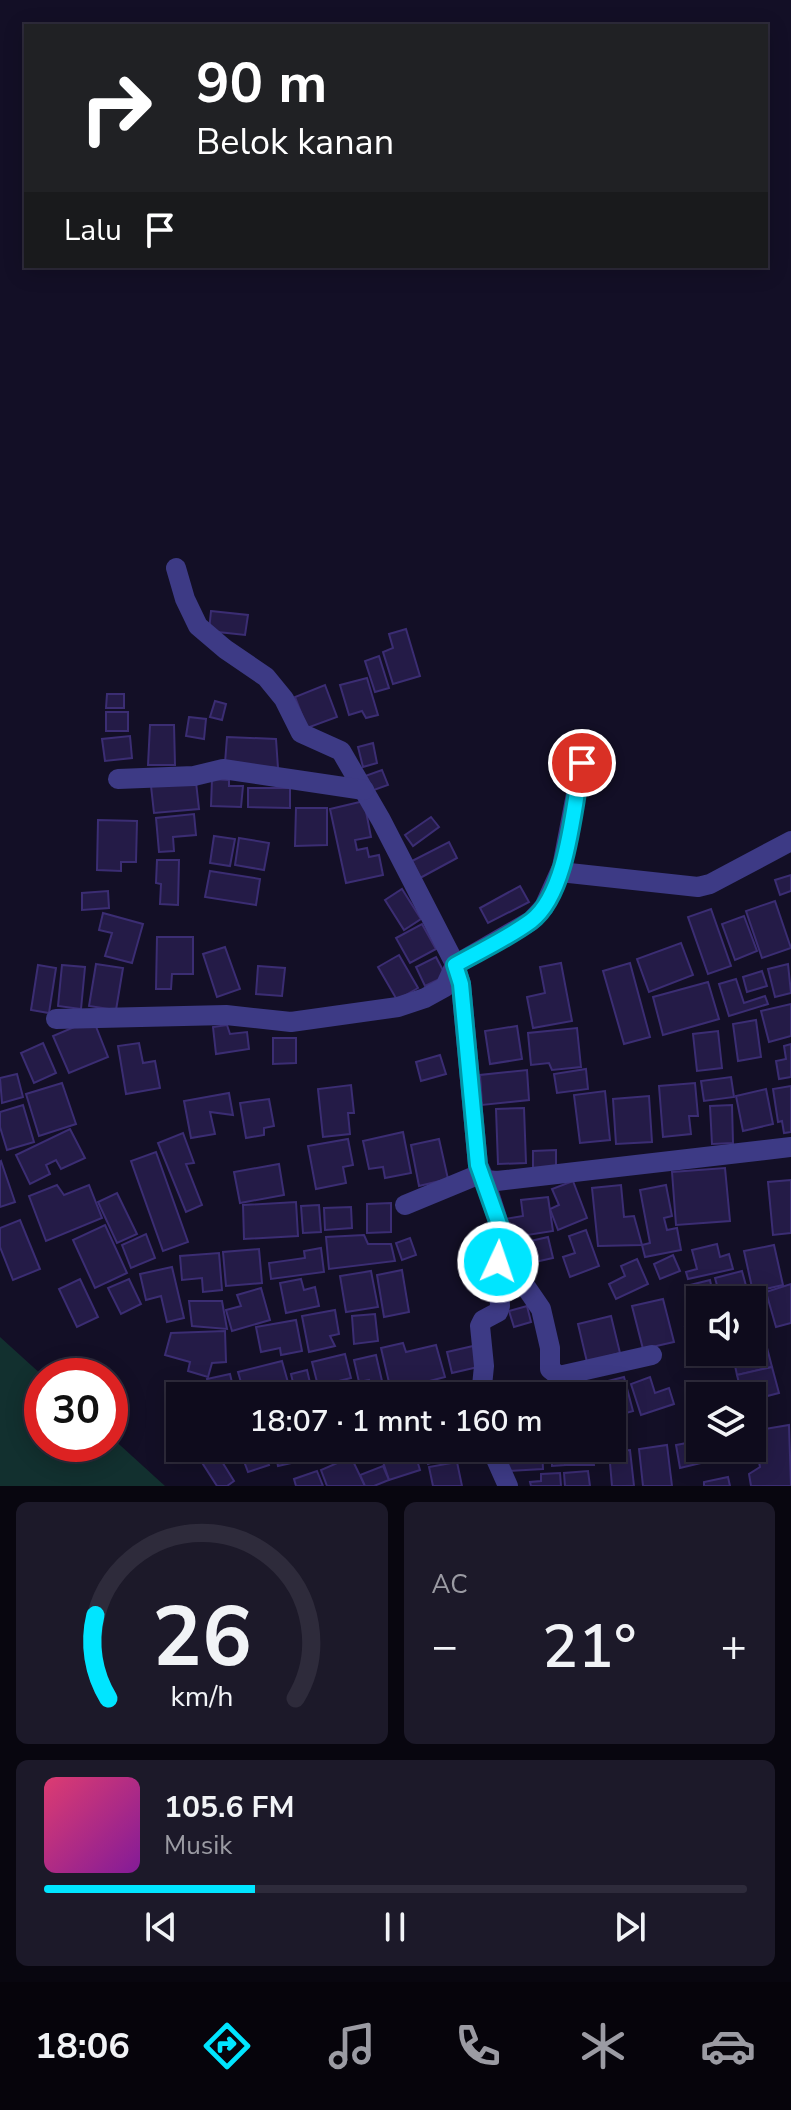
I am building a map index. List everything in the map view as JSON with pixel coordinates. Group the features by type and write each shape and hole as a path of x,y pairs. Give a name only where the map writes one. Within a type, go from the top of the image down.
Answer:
{"street":[{"path":"176,568 185,599 198,626 266,677 284,699 301,733 341,751 455,965 461,984 482,1177 513,1268 541,1309 553,1374 559,1376 652,1355"},
{"path":"56,1019 226,1015 291,1022 398,1007 425,998 445,987 455,965 531,921 544,907 560,872 582,763"},
{"path":"118,779 194,776 223,769 364,790"},
{"path":"560,872 698,887 710,884 791,841"},
{"path":"405,1205 482,1177 497,1181 791,1147"},
{"path":"482,1382 480,1326 483,1320 498,1312 500,1306 498,1262 506,1244"},
{"path":"497,1462 508,1486"}],"green space":[{"path":"0,1337 24,1359 24,1462 128,1462 128,1452 165,1486 0,1486"}],"building":[{"path":"211,611 248,615 245,635 209,631"},
{"path":"406,629 420,676 393,684 383,652 393,648 389,634"},
{"path":"379,656 389,688 375,692 365,661"},
{"path":"367,678 378,715 366,718 362,711 349,715 340,685"},
{"path":"325,685 337,717 307,728 295,697"},
{"path":"107,694 124,694 124,708 106,708"},
{"path":"215,701 226,704 222,720 210,717"},
{"path":"106,712 128,712 128,731 106,731"},
{"path":"189,717 206,719 204,739 186,736"},
{"path":"150,725 174,725 175,765 148,765"},
{"path":"130,736 132,758 105,761 102,739"},
{"path":"227,737 276,739 278,768 225,763"},
{"path":"373,743 377,763 363,767 358,747"},
{"path":"382,770 388,785 371,791 365,776"},
{"path":"212,779 229,780 229,786 243,786 241,807 211,806"},
{"path":"196,782 199,809 154,813 151,786"},
{"path":"248,788 290,788 290,808 248,807"},
{"path":"364,801 371,837 355,840 357,850 367,848 369,857 379,855 383,875 346,883 330,809"},
{"path":"296,808 327,808 327,845 295,846"},
{"path":"194,814 196,835 173,837 174,851 159,852 156,818"},
{"path":"431,817 439,827 413,846 405,835"},
{"path":"98,820 137,821 136,862 121,862 121,871 97,870"},
{"path":"214,836 235,839 230,866 210,863"},
{"path":"239,838 269,843 264,870 235,865"},
{"path":"449,842 457,858 420,878 412,861"},
{"path":"157,860 179,860 178,905 160,904 161,884 156,883"},
{"path":"210,871 260,879 256,905 205,897"},
{"path":"791,875 791,891 780,895 775,880"},
{"path":"520,886 529,902 488,923 480,908"},
{"path":"402,889 421,919 404,930 385,900"},
{"path":"108,891 109,908 82,910 82,893"},
{"path":"775,901 791,948 762,958 746,911"},
{"path":"711,909 731,966 708,974 688,917"},
{"path":"103,913 143,924 132,963 105,956 112,933 99,930"},
{"path":"744,916 757,951 735,960 722,924"},
{"path":"422,924 436,949 410,963 396,938"},
{"path":"157,937 193,937 193,974 172,974 171,989 156,989"},
{"path":"681,943 693,975 649,992 637,959"},
{"path":"225,947 240,989 217,997 203,954"},
{"path":"399,955 418,988 397,1000 378,967"},
{"path":"436,957 446,976 425,986 416,967"},
{"path":"561,963 572,1021 533,1028 527,997 545,993 540,967"},
{"path":"630,963 650,1037 624,1044 603,971"},
{"path":"96,964 123,968 116,1010 89,1006"},
{"path":"788,964 791,993 775,997 768,969"},
{"path":"38,965 56,968 49,1013 31,1010"},
{"path":"62,965 85,967 81,1009 58,1006"},
{"path":"258,966 285,968 282,996 256,994"},
{"path":"762,971 767,986 747,992 743,977"},
{"path":"736,979 744,1003 765,996 768,1004 729,1016 719,984"},
{"path":"708,982 719,1019 663,1035 653,997"},
{"path":"791,1004 791,1036 769,1042 761,1011"},
{"path":"93,1019 108,1057 69,1073 53,1036"},
{"path":"756,1020 761,1057 738,1061 733,1024"},
{"path":"227,1025 230,1034 247,1032 249,1049 216,1054 213,1027"},
{"path":"517,1026 522,1059 490,1064 485,1031"},
{"path":"577,1028 581,1067 552,1070 549,1063 531,1065 528,1033"},
{"path":"718,1031 722,1068 697,1071 693,1034"},
{"path":"273,1038 296,1038 296,1063 273,1064"},
{"path":"43,1043 56,1073 34,1083 21,1053"},
{"path":"139,1043 143,1063 155,1061 160,1088 126,1094 118,1046"},
{"path":"791,1044 791,1077 779,1079 776,1061 786,1059 784,1046"},
{"path":"440,1055 446,1074 421,1081 416,1062"},
{"path":"586,1069 588,1089 557,1093 554,1074"},
{"path":"527,1070 529,1100 482,1105 480,1075"},
{"path":"17,1074 23,1097 2,1103 0,1078"},
{"path":"731,1077 734,1097 704,1101 701,1081"},
{"path":"62,1083 76,1124 39,1136 26,1094"},
{"path":"695,1083 698,1116 689,1116 691,1134 663,1137 659,1086"},
{"path":"351,1085 354,1113 348,1113 350,1134 323,1137 318,1089"},
{"path":"791,1086 791,1132 784,1133 782,1121 778,1122 773,1089"},
{"path":"766,1089 773,1124 743,1131 736,1096"},
{"path":"605,1091 610,1140 580,1143 574,1095"},
{"path":"229,1093 233,1115 210,1112 215,1134 191,1138 184,1101"},
{"path":"649,1096 652,1142 616,1144 613,1099"},
{"path":"269,1099 274,1126 264,1128 264,1135 246,1138 240,1103"},
{"path":"23,1105 34,1142 7,1150 0,1127 0,1112"},
{"path":"732,1105 733,1143 712,1144 710,1106"},
{"path":"524,1108 526,1163 498,1164 496,1109"},
{"path":"70,1129 85,1158 61,1169 56,1160 46,1165 50,1174 30,1184 16,1155"},
{"path":"403,1132 411,1173 385,1178 383,1167 369,1169 363,1141"},
{"path":"183,1133 194,1163 186,1164 202,1205 186,1212 158,1143"},
{"path":"348,1139 353,1165 343,1167 346,1183 316,1189 308,1146"},
{"path":"439,1139 448,1179 419,1186 411,1145"},
{"path":"556,1150 556,1168 533,1168 533,1151"},
{"path":"156,1152 188,1242 163,1251 131,1161"},
{"path":"0,1162 15,1202 0,1207"},
{"path":"279,1164 284,1195 240,1203 234,1172"},
{"path":"725,1168 730,1221 676,1225 672,1172"},
{"path":"791,1180 791,1233 773,1235 768,1182"},
{"path":"573,1181 587,1218 558,1230 550,1209 559,1205 552,1189"},
{"path":"57,1185 64,1195 89,1185 102,1218 46,1241 29,1196"},
{"path":"621,1185 624,1217 634,1216 642,1245 598,1246 592,1188"},
{"path":"666,1185 672,1216 664,1218 667,1230 677,1228 681,1250 645,1257 642,1245 650,1243 640,1190"},
{"path":"117,1193 137,1234 117,1243 98,1202"},
{"path":"548,1197 553,1231 508,1238 505,1219 523,1216 521,1200"},
{"path":"296,1202 298,1236 244,1239 243,1205"},
{"path":"391,1203 391,1232 367,1233 367,1204"},
{"path":"319,1205 321,1232 303,1233 301,1206"},
{"path":"351,1207 352,1228 325,1230 324,1208"},
{"path":"20,1220 40,1269 13,1280 0,1247 0,1228"},
{"path":"105,1225 127,1273 95,1288 73,1240"},
{"path":"586,1230 599,1266 570,1277 563,1257 575,1253 569,1236"},
{"path":"146,1234 155,1258 131,1268 122,1245"},
{"path":"364,1235 368,1244 391,1244 395,1261 329,1269 326,1237"},
{"path":"548,1237 553,1258 517,1266 513,1245"},
{"path":"410,1238 416,1255 402,1260 396,1243"},
{"path":"717,1244 720,1257 729,1254 733,1269 688,1279 686,1272 697,1269 692,1250"},
{"path":"774,1245 783,1285 766,1289 766,1286 752,1286 744,1251"},
{"path":"321,1248 324,1272 271,1279 269,1263 305,1258 304,1251"},
{"path":"259,1249 262,1283 226,1286 223,1252"},
{"path":"219,1253 222,1290 203,1292 202,1278 182,1280 180,1256"},
{"path":"673,1255 680,1271 660,1279 654,1264"},
{"path":"637,1259 648,1284 616,1299 609,1284 625,1276 621,1266"},
{"path":"172,1267 184,1318 167,1322 161,1296 146,1300 140,1274"},
{"path":"402,1270 409,1312 384,1317 377,1275"},
{"path":"371,1271 378,1307 346,1312 340,1276"},
{"path":"742,1271 746,1286 717,1286 715,1278"},
{"path":"80,1279 98,1317 77,1327 59,1289"},
{"path":"129,1279 141,1304 121,1314 108,1288"},
{"path":"301,1279 304,1290 315,1287 319,1306 286,1313 280,1283"},
{"path":"710,1280 711,1286 690,1286"},
{"path":"791,1284 791,1323 776,1327 766,1292"},
{"path":"261,1288 270,1320 232,1331 226,1310 241,1306 237,1295"},
{"path":"663,1299 674,1342 643,1349 632,1306"},
{"path":"189,1301 222,1301 227,1329 192,1326"},
{"path":"527,1306 531,1322 514,1327 509,1311"},
{"path":"335,1310 339,1334 330,1336 335,1346 309,1352 302,1316"},
{"path":"375,1314 378,1341 354,1344 352,1316"},
{"path":"611,1316 620,1353 587,1362 578,1324"},
{"path":"296,1320 302,1351 281,1355 280,1348 261,1352 256,1327"},
{"path":"225,1331 226,1362 212,1363 208,1377 188,1371 190,1362 165,1355 171,1333"},
{"path":"403,1343 406,1352 436,1345 445,1377 426,1382 389,1382 381,1348"},
{"path":"766,1344 772,1367 737,1375 735,1366 766,1366"},
{"path":"473,1346 478,1367 452,1373 447,1352"},
{"path":"345,1354 351,1378 317,1382 312,1362"},
{"path":"376,1355 382,1382 359,1382 354,1360"},
{"path":"282,1361 288,1382 241,1382 238,1372"},
{"path":"772,1367 779,1393 766,1396 766,1382 739,1382 737,1375"},
{"path":"307,1370 310,1382 293,1382 291,1374"},
{"path":"230,1374 232,1382 208,1382 207,1379"},
{"path":"624,1377 625,1382 604,1382"},
{"path":"650,1377 655,1393 669,1388 674,1404 641,1415 631,1384"},
{"path":"626,1385 633,1411 626,1413"},
{"path":"789,1425 791,1486 751,1486 749,1474 760,1467 759,1462 766,1462 766,1429"},
{"path":"686,1443 686,1462 701,1463 680,1468 676,1445"},
{"path":"667,1445 672,1486 643,1486 639,1449"},
{"path":"626,1450 630,1450 634,1486 612,1486 610,1462 626,1462"},
{"path":"202,1462 222,1462 234,1481 227,1486 217,1486"},
{"path":"244,1462 268,1462 269,1465 248,1472"},
{"path":"339,1462 353,1462 365,1486 327,1486 321,1470"},
{"path":"383,1462 418,1462 420,1470 389,1480"},
{"path":"457,1462 462,1486 433,1486 429,1467"},
{"path":"508,1462 543,1462 543,1469 508,1471"},
{"path":"552,1462 565,1462 565,1465 552,1466"},
{"path":"565,1462 594,1462 594,1465 565,1465"},
{"path":"383,1466 389,1480 365,1486 360,1475"},
{"path":"317,1471 323,1486 296,1486 294,1479"},
{"path":"588,1471 590,1486 565,1486 564,1473"},
{"path":"560,1473 561,1486 531,1486 530,1482 541,1481 541,1474"},
{"path":"728,1477 730,1486 704,1486 704,1482"}],"route":[{"path":"498,1262 506,1244 478,1165 461,984 455,965 531,921 544,907 559,877 582,763"}]}
